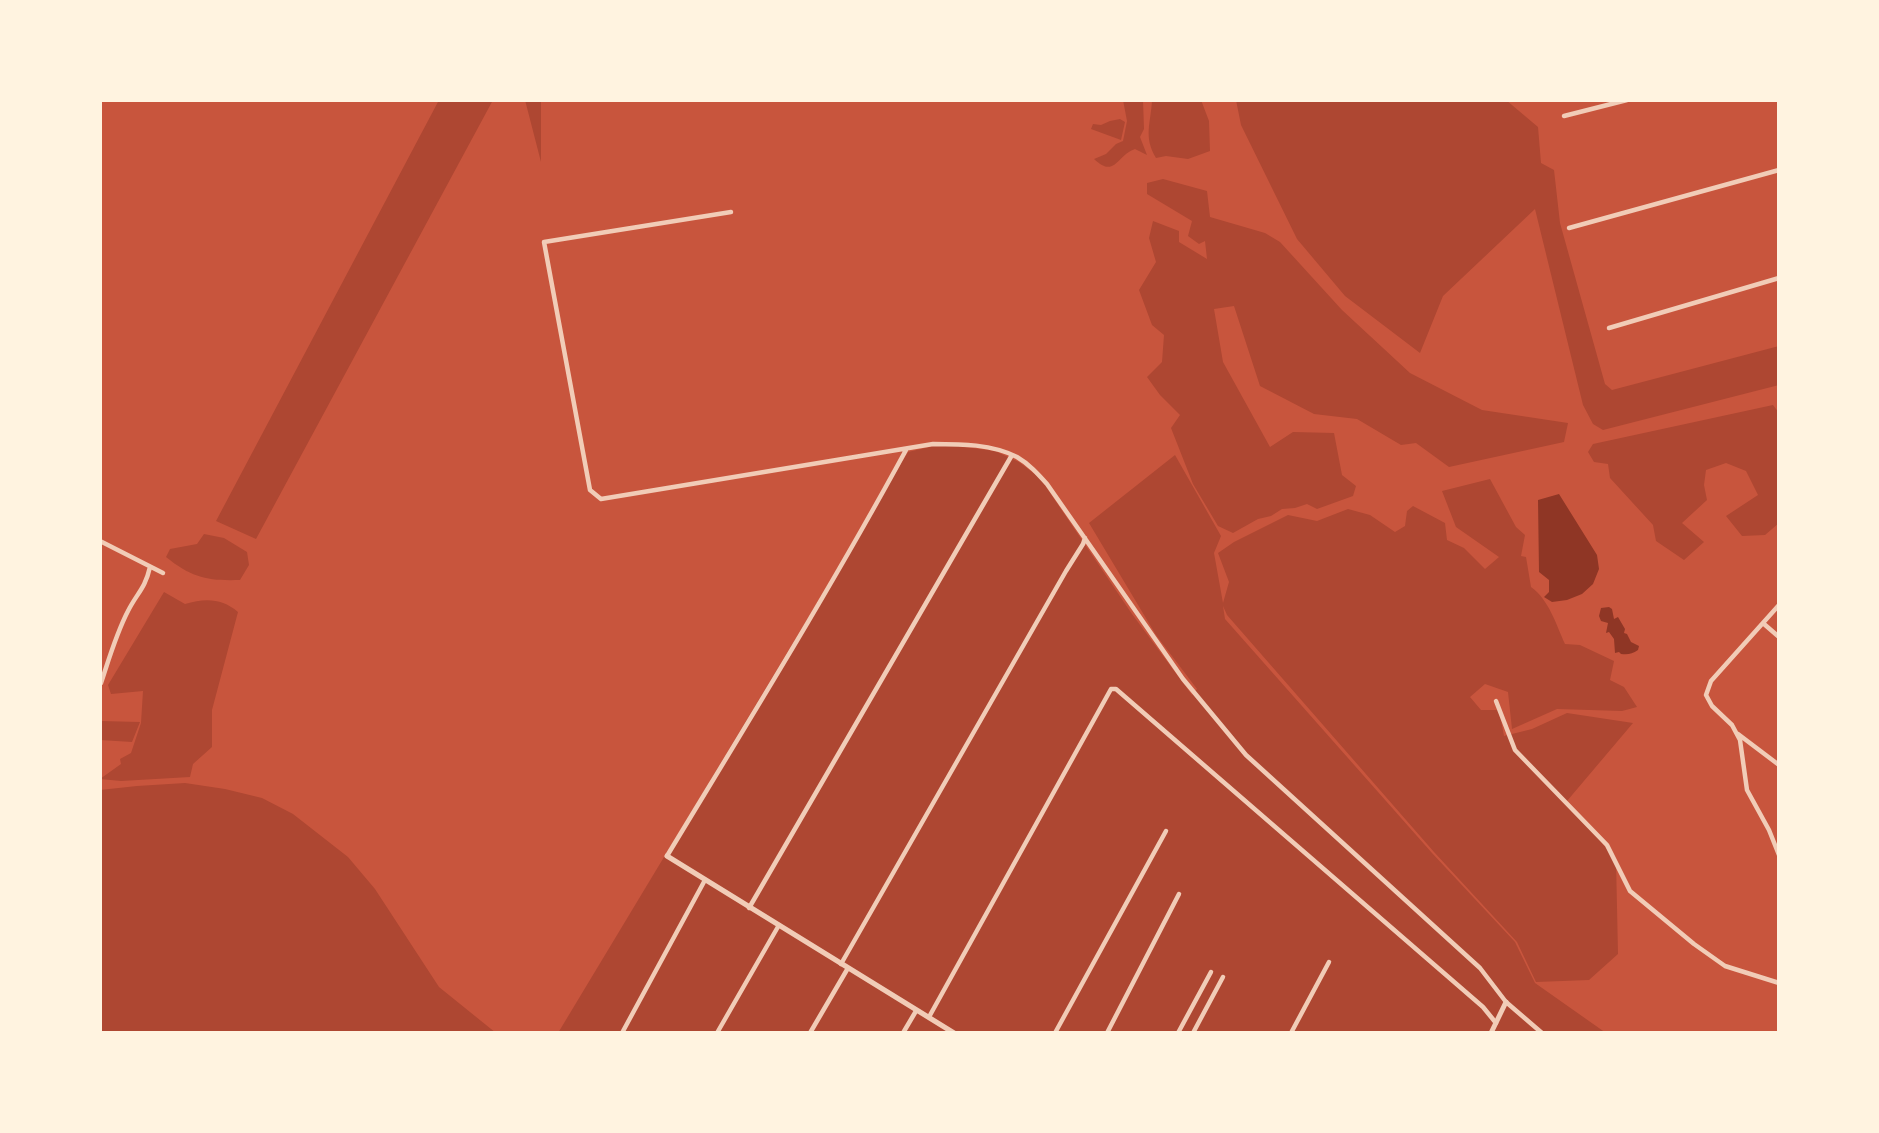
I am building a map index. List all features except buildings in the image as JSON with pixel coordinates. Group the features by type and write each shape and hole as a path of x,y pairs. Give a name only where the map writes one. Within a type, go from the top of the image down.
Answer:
{"street":[{"path":"1564,116 1627,100"},
{"path":"1569,228 1779,170"},
{"path":"732,212 544,242 590,490 601,499 933,444 987,447 1017,457 1035,470 1047,484 1183,679 1246,755 1480,968 1506,1002 1542,1033"},
{"path":"1609,328 1779,278"},
{"path":"906,449 795,643 667,856 954,1033"},
{"path":"750,908 1012,455"},
{"path":"841,964 1085,538"},
{"path":"100,541 163,573"},
{"path":"100,684 118,633 129,608 142,591 150,567"},
{"path":"1779,605 1711,681 1706,695 1712,706 1732,725 1740,740 1747,790 1779,855"},
{"path":"1763,624 1779,636"},
{"path":"929,1017 1111,689 1116,688 1483,1007 1496,1023"},
{"path":"1496,701 1515,750 1607,845 1630,891 1724,966 1779,983"},
{"path":"1736,732 1779,765"},
{"path":"1055,1033 1166,831"},
{"path":"622,1033 705,880"},
{"path":"1107,1033 1179,894"},
{"path":"717,1033 779,925"},
{"path":"1291,1033 1329,962"},
{"path":"810,1033 848,968"},
{"path":"1178,1033 1211,972"},
{"path":"1193,1033 1223,977"},
{"path":"1491,1033 1506,1002"},
{"path":"903,1033 916,1011"}],"shaded area":[{"path":"439,100 493,100 256,539 216,521"},
{"path":"525,100 541,100 541,162"},
{"path":"1123,100 1143,100 1144,129 1140,137 1147,155 1135,149 1116,164 1107,167 1094,159 1123,141 1127,121"},
{"path":"1152,100 1201,100 1209,121 1210,151 1188,159 1166,156 1156,158 1149,136"},
{"path":"1236,100 1506,100 1538,127 1541,163 1554,170 1560,223 1605,384 1612,390 1779,346 1779,385 1603,430 1593,424 1583,405 1535,209 1443,296 1420,353 1345,296 1297,239 1241,125"},
{"path":"1120,119 1125,122 1121,140 1091,129 1093,124 1101,125"},
{"path":"1163,179 1207,191 1210,217 1265,233 1280,242 1342,310 1410,373 1482,410 1568,423 1564,442 1449,467 1416,443 1401,445 1357,419 1314,414 1260,386 1234,306 1214,309 1223,362 1270,447 1293,432 1334,433 1342,475 1356,486 1353,496 1317,509 1307,504 1282,509 1233,533 1218,526 1193,484 1171,428 1180,415 1147,377 1162,362 1164,335 1152,325 1139,290 1156,262 1149,238 1153,221 1179,231 1179,242 1207,259 1205,241 1199,244 1188,236 1192,221 1147,194 1147,183"},
{"path":"1773,405 1779,413 1779,523 1765,535 1742,536 1726,516 1758,495 1746,471 1726,463 1706,470 1704,485 1707,500 1682,523 1704,542 1684,560 1656,541 1653,525 1610,478 1608,464 1594,462 1588,452 1593,444"},
{"path":"942,444 995,451 1019,462 1040,478 1132,614 1192,695 1197,689 1156,635 1089,523 1175,455 1221,536 1214,553 1223,603 1229,582 1218,553 1288,515 1317,521 1348,509 1370,515 1395,532 1405,526 1407,511 1413,506 1445,523 1447,540 1464,548 1485,569 1499,557 1456,527 1442,491 1490,479 1516,527 1525,535 1521,556 1526,557 1531,587 1547,605 1565,644 1580,645 1614,661 1610,680 1624,687 1637,707 1622,711 1557,709 1512,729 1508,692 1485,684 1470,697 1481,710 1499,710 1504,736 1532,729 1567,713 1633,723 1567,801 1616,860 1618,954 1589,980 1536,982 1517,942 1434,852 1227,615 1223,606 1225,619 1432,853 1515,942 1535,983 1606,1033 558,1033 908,452"},
{"path":"1559,494 1597,555 1599,569 1593,584 1582,594 1552,602 1544,597 1549,592 1549,580 1539,572 1538,500"},
{"path":"204,534 224,538 247,552 249,565 240,580 201,577 184,570 166,557 170,549 197,544"},
{"path":"164,592 185,604 213,600 238,612 212,710 212,747 193,764 190,777 121,781 100,779 121,764 120,759 131,753 141,723 143,691 111,694 108,685"},
{"path":"1609,607 1614,619 1618,617 1625,629 1624,633 1631,642 1639,646 1638,650 1628,654 1615,653 1614,639 1609,632 1606,633 1608,623 1601,621 1599,616 1601,608"},
{"path":"100,721 140,722 132,742 100,740"},
{"path":"185,783 262,798 293,814 348,857 375,889 439,987 496,1033 100,1033 100,790"}]}
